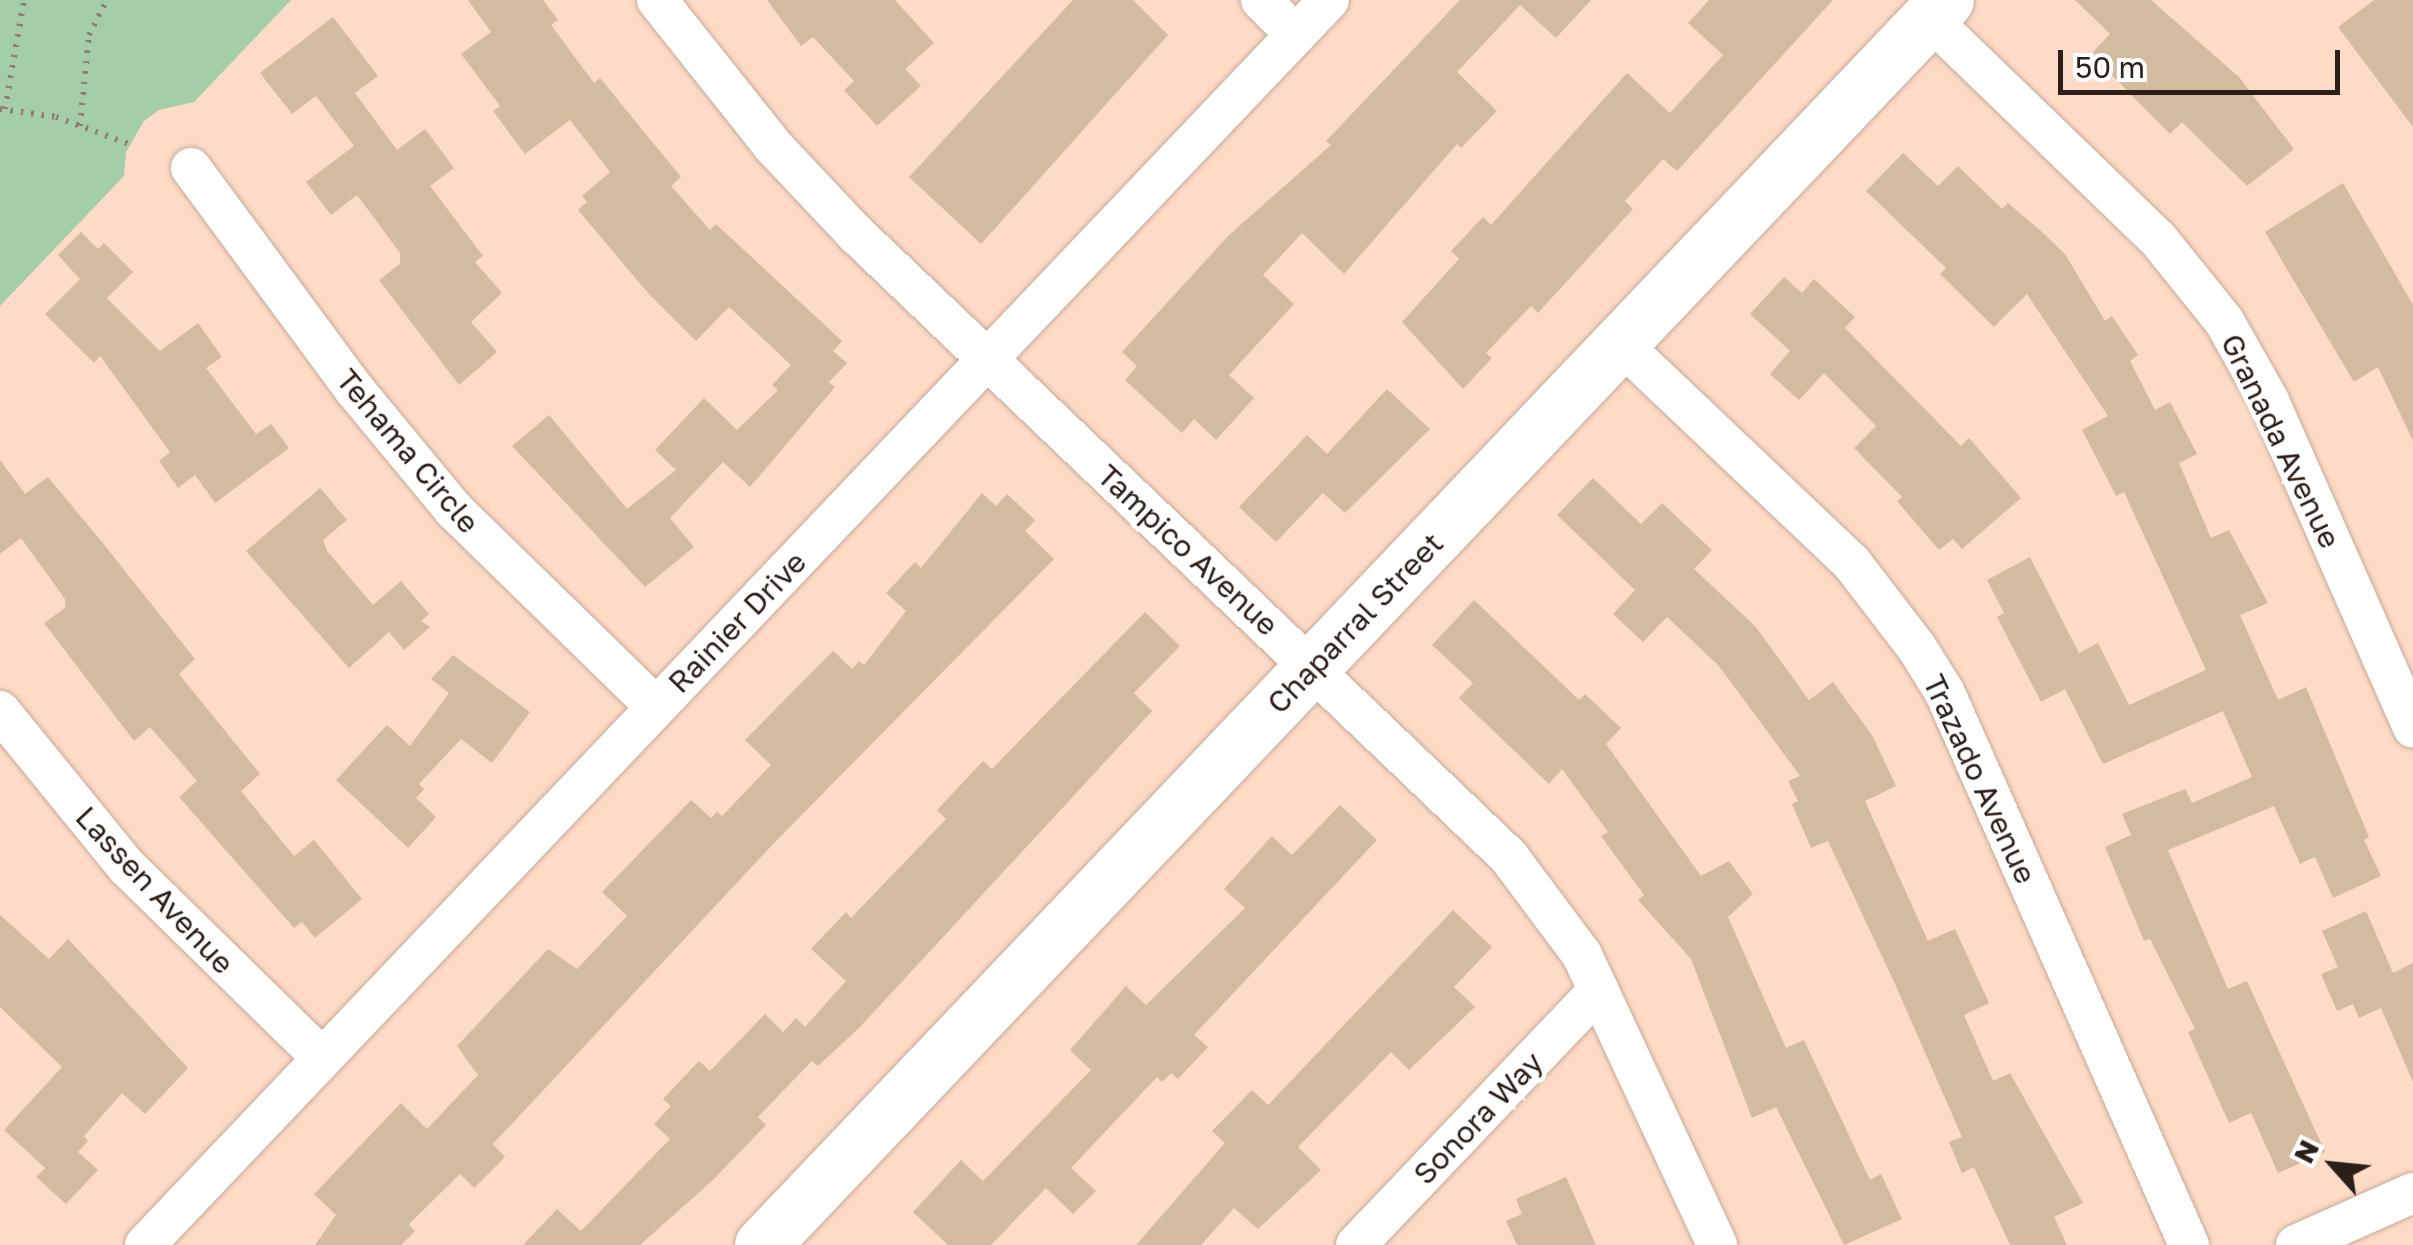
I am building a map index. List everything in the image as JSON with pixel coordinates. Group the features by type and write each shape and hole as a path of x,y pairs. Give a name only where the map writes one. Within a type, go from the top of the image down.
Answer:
{"street":[{"name":"Tampico Avenue","path":"657,0 773,146 987,360 1509,857 1567,931 1599,990 1718,1245"},
{"path":"1260,0 1296,35"},
{"name":"Rainier Drive","path":"145,1245 1329,0"},
{"name":"Chaparral Street","path":"762,1245 1938,9"},
{"name":"Granada Avenue","path":"1938,9 2158,239 2224,321 2269,402 2413,728"},
{"name":"Tehama Circle","path":"191,168 354,389 454,510 656,708"},
{"name":"Trazado Avenue","path":"1621,344 1851,562 1918,648 1944,693 2189,1245"},
{"name":"Lassen Avenue","path":"0,711 127,867 322,1058"},
{"name":"Sonora Way","path":"1356,1245 1599,990"},
{"path":"2296,1245 2413,1193"}],"path":[{"path":"24,0 3,109 80,126 129,144"},
{"path":"80,126 86,52 107,0"}],"green space":[{"path":"0,0 291,0 194,102 159,110 144,121 126,152 124,176 0,306"}],"building":[{"path":"468,0 543,0 558,20 551,25 594,83 600,78 681,177 671,186 710,230 716,224 842,341 833,351 847,363 829,382 835,387 750,487 723,462 670,518 694,547 645,587 512,446 549,415 627,509 676,470 655,450 704,398 737,430 778,390 772,385 791,365 729,307 696,341 648,293 578,210 587,202 582,196 610,172 570,120 525,154 493,111 500,106 461,54 491,32"},
{"path":"767,0 895,0 934,43 905,69 921,86 877,126 844,90 854,81 813,37 801,46"},
{"path":"1073,0 1133,0 1168,35 981,244 909,177"},
{"path":"1460,0 1591,0 1556,38 1520,5 1457,72 1497,111 1461,148 1457,144 1344,274 1302,233 1263,275 1294,304 1229,375 1254,398 1216,440 1194,419 1182,433 1125,380 1137,366 1122,352 1229,235 1331,145 1326,141"},
{"path":"1709,0 1833,0 1677,171 1663,159 1625,201 1633,209 1538,313 1531,306 1486,353 1492,358 1463,389 1402,322 1459,259 1451,251 1483,217 1491,225 1627,73 1670,113 1723,55 1688,23"},
{"path":"2075,0 2151,0 2239,77 2294,149 2247,186 2182,122 2170,134 2091,54 2110,34"},
{"path":"2374,0 2413,0 2413,127 2338,27"},
{"path":"333,17 378,76 355,93 397,150 425,129 454,168 430,186 483,256 475,262 502,293 471,322 497,352 459,385 379,280 400,264 400,253 357,195 331,215 306,182 354,146 316,96 292,114 260,73"},
{"path":"1903,153 1938,186 1958,166 2002,209 2008,203 2065,254 2105,321 2112,316 2138,355 2130,361 2155,410 2170,402 2197,454 2179,463 2211,538 2229,530 2268,603 2240,615 2278,700 2306,687 2369,837 2364,840 2381,876 2333,898 2315,857 2300,864 2274,806 2168,850 2228,989 2247,981 2325,1152 2278,1173 2251,1113 2229,1123 2188,1032 2195,1029 2150,939 2144,941 2105,847 2131,835 2122,814 2185,789 2192,803 2252,777 2223,711 2103,764 2065,689 2041,702 1997,617 2004,613 1987,580 2030,557 2079,653 2098,643 2129,705 2206,670 2124,492 2116,496 2082,430 2108,416 2027,294 1994,327 1940,274 1946,268 1866,191"},
{"path":"2343,183 2413,305 2413,441 2378,367 2354,382 2265,232"},
{"path":"81,232 98,249 104,243 133,272 107,298 160,351 198,323 222,357 206,368 256,434 271,424 289,448 215,503 195,475 178,488 159,461 170,452 100,356 94,363 45,314 80,279 58,255"},
{"path":"1784,277 1802,293 1814,279 1855,317 1845,328 1961,446 1969,438 2021,498 1962,549 1953,539 1939,550 1897,501 1902,497 1854,448 1876,426 1824,373 1799,400 1770,374 1790,351 1750,314"},
{"path":"1387,389 1430,429 1345,513 1323,493 1276,542 1239,507 1307,435 1327,454"},
{"path":"0,460 25,494 48,477 102,542 195,659 179,674 260,774 241,791 294,856 314,840 362,899 315,938 302,922 294,928 179,797 197,781 150,727 134,741 44,623 65,608 65,599 21,538 0,554"},
{"path":"1593,478 1641,524 1662,503 1712,550 1694,569 1755,626 1809,700 1833,682 1872,735 1896,786 1865,801 1928,941 1955,929 1989,1003 1964,1015 1993,1081 2010,1073 2083,1203 2054,1217 2067,1245 2010,1245 1974,1167 1962,1173 1949,1142 1962,1137 1895,984 1828,841 1811,848 1792,804 1798,801 1788,781 1800,776 1719,666 1667,617 1643,642 1613,614 1635,590 1557,515"},
{"path":"320,488 347,520 323,540 327,551 373,605 401,581 429,614 421,621 430,627 404,650 389,632 349,668 246,551"},
{"path":"982,493 996,506 1007,494 1035,520 1025,531 1054,559 776,841 493,1144 505,1157 474,1188 460,1174 409,1224 415,1231 401,1245 315,1245 336,1215 314,1194 401,1103 427,1129 478,1075 457,1046 548,949 577,969 627,916 602,892 691,800 711,818 717,812 722,816 771,765 745,740 833,651 852,669 859,661 864,665 906,611 886,593 915,562 921,568"},
{"path":"1474,600 1579,700 1585,694 1621,728 1606,744 1701,876 1729,861 1753,894 1728,917 1786,1048 1804,1040 1870,1180 1881,1174 1902,1219 1844,1245 1776,1107 1752,1118 1691,959 1638,900 1644,895 1601,836 1608,832 1562,769 1549,784 1459,698 1473,683 1432,645"},
{"path":"1145,612 1180,646 1134,693 1152,711 859,1028 818,1066 812,1061 758,1117 766,1125 713,1180 640,1245 523,1245 557,1209 581,1231 670,1139 654,1124 671,1106 663,1099 699,1061 710,1071 765,1014 783,1032 796,1018 805,1027 846,981 811,949 846,912 851,918 946,819 937,810 983,761 992,769"},
{"path":"453,655 530,712 492,763 461,739 419,784 424,789 416,798 436,817 408,848 336,780 387,725 410,746 449,693 431,679"},
{"path":"1340,805 1377,840 1194,1035 1208,1047 1178,1079 1171,1073 1162,1082 1157,1077 1071,1168 1096,1191 1073,1214 1046,1188 991,1245 948,1245 913,1212 961,1160 983,1181 1091,1070 1070,1050 1126,986 1146,1005 1245,908 1224,889 1272,836 1292,855"},
{"path":"1453,910 1492,947 1454,987 1475,1007 1409,1070 1391,1052 1298,1147 1321,1170 1258,1229 1234,1208 1201,1245 1136,1245 1225,1143 1212,1131 1252,1090 1268,1105"},
{"path":"2366,911 2393,973 2413,963 2413,1082 2381,1008 2359,1018 2353,1004 2337,1011 2321,974 2338,967 2322,931"},
{"path":"0,915 49,959 68,939 188,1068 145,1114 122,1093 84,1136 88,1141 78,1152 98,1170 66,1204 36,1177 45,1168 4,1130 62,1067 0,1007"},
{"path":"1566,1177 1596,1245 1517,1245 1506,1221 1522,1214 1516,1199"}]}
